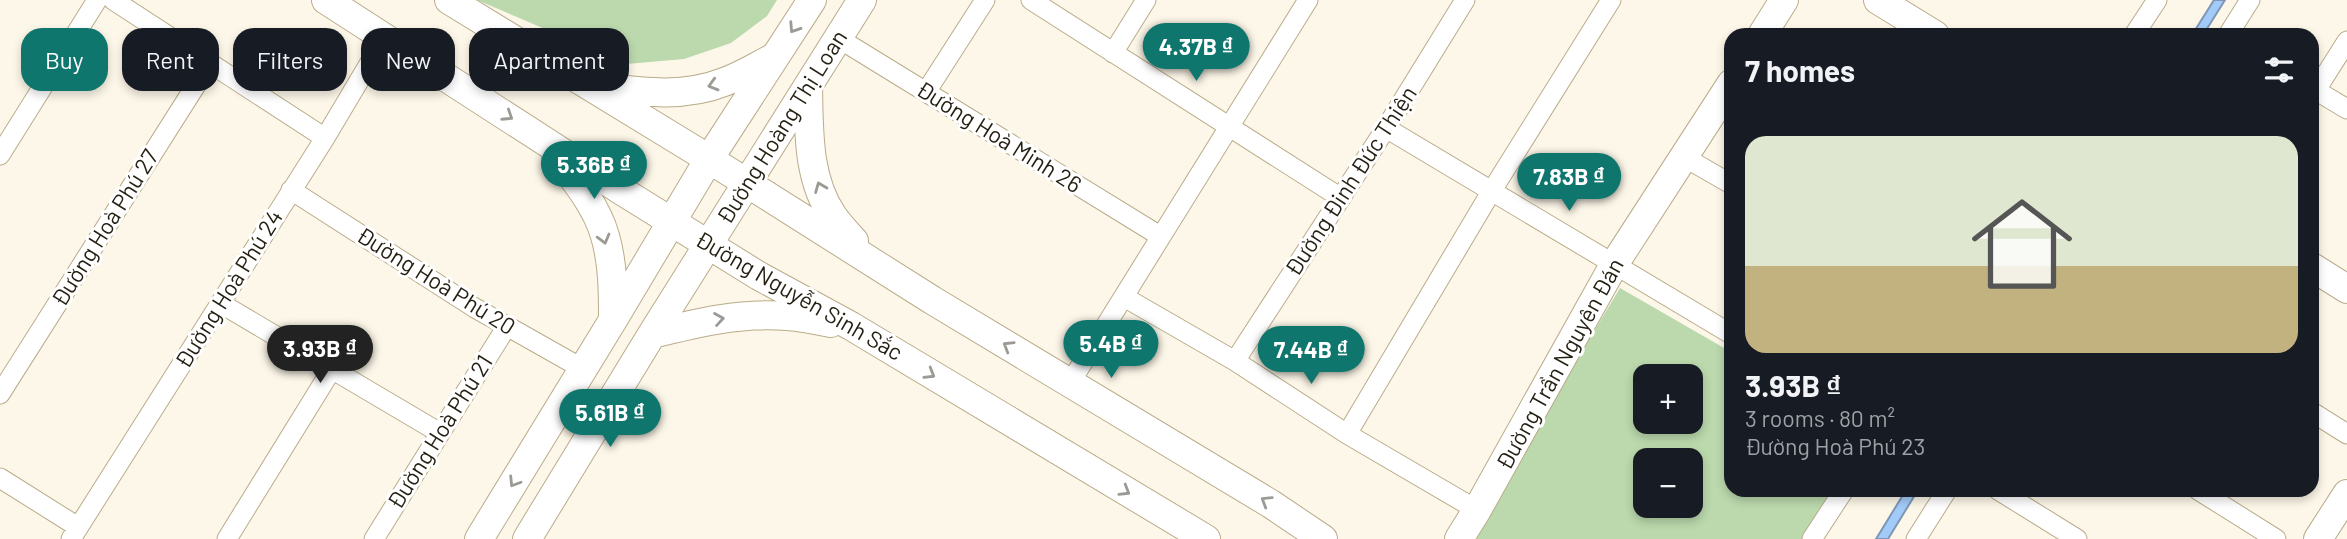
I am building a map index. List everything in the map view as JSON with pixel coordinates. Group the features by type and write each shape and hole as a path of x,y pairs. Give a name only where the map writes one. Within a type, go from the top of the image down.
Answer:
{"main road":[{"name":"Đường Nguyễn Sinh Sắc","path":"326,0 371,28"},
{"path":"449,0 495,28"},
{"name":"Đường Hoàng Thị Loan","path":"479,539 709,159 812,0"},
{"name":"Đường Hoàng Thị Loan","path":"527,539 862,0"},
{"path":"1766,28 1784,0"},
{"path":"1896,5 1926,28"},
{"path":"629,91 686,93 723,83 775,57"},
{"name":"Đường Nguyễn Sinh Sắc","path":"455,82 708,245 851,326 1206,539"},
{"path":"808,86 809,134 816,179 832,215 872,262"},
{"path":"597,91 872,262 1271,504 1323,539"},
{"name":"Đường Trần Nguyên Đán","path":"1458,539 1477,510 1615,263 1724,95"},
{"path":"544,139 584,193 605,235 612,280 614,320"},
{"path":"2319,271 2347,289"},
{"path":"652,334 736,317 787,316 851,326"},
{"path":"2318,539 2347,494"}],"street":[{"path":"0,155 97,0"},
{"path":"113,0 156,28"},
{"path":"926,92 985,0"},
{"path":"1031,0 1341,198"},
{"path":"1113,53 1146,0"},
{"path":"1070,383 1308,0"},
{"name":"Đường Đinh Đức Thiện","path":"1235,361 1386,128 1465,0"},
{"path":"1347,434 1491,192 1611,0"},
{"path":"2139,28 2157,0"},
{"path":"2232,28 2250,0"},
{"name":"Đường Hoà Minh 26","path":"838,38 1160,236"},
{"path":"2319,82 2347,41"},
{"path":"219,69 325,138"},
{"name":"Đường Hoà Phú 24","path":"74,533 361,77"},
{"name":"Đường Hoà Phú 27","path":"0,394 192,91"},
{"path":"2319,92 2347,108"},
{"path":"1386,128 1724,330"},
{"path":"1684,157 1724,180"},
{"name":"Đường Hoà Phú 20","path":"291,190 402,262 583,369"},
{"path":"1124,297 1235,361 1347,434 1477,510"},
{"path":"220,303 440,433"},
{"name":"Đường Hoà Phú 21","path":"374,539 507,326"},
{"path":"227,539 332,369"},
{"path":"2319,416 2347,434"},
{"path":"0,478 74,533"},
{"path":"1812,539 1839,497"},
{"path":"1916,539 1943,497"},
{"path":"2009,497 2077,539"},
{"path":"2209,497 2276,539"}],"green space":[{"path":"477,0 777,0 767,16 731,43 684,59 629,64 629,28 543,28"},
{"path":"1620,288 1724,348 1724,497 1829,497 1802,539 1469,539"}],"water":[{"path":"2214,0 2225,0 2207,28 2196,28"},
{"path":"1902,497 1914,497 1888,539 1876,539"}]}
